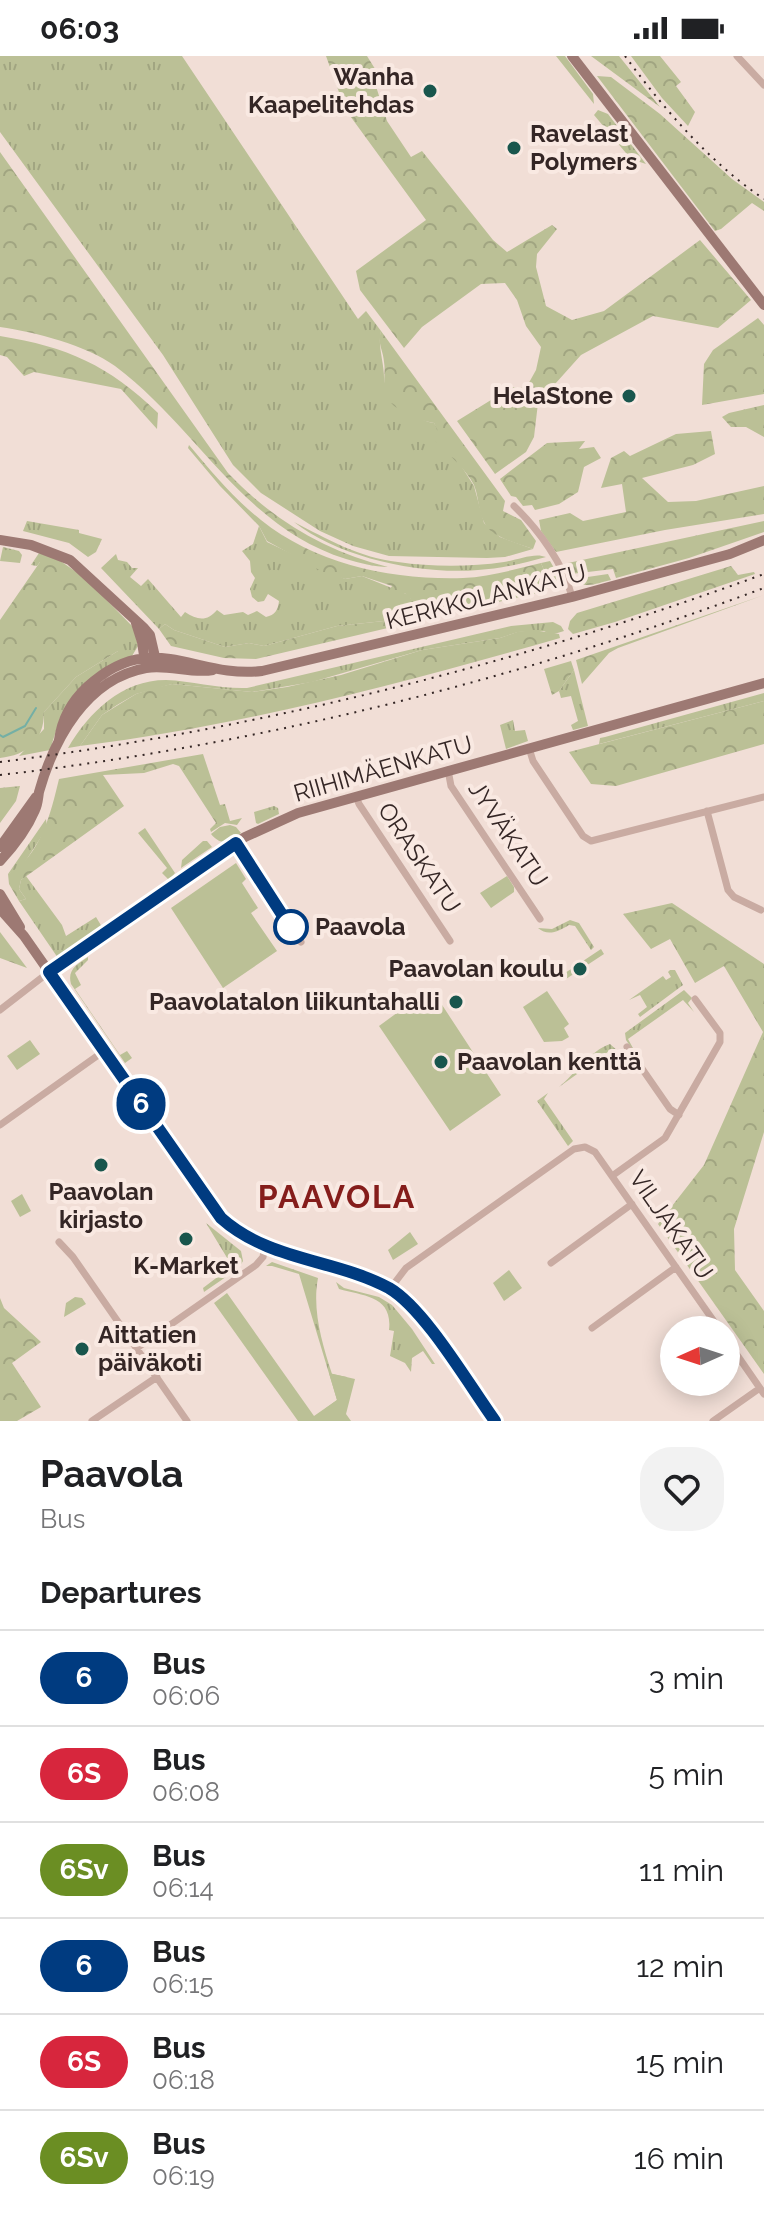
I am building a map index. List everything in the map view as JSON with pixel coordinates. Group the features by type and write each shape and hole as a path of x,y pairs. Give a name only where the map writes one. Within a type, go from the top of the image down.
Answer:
{"main road":[{"path":"572,56 764,305"},
{"path":"0,540 31,545 70,560 134,618 151,662 101,687 74,717 59,740 39,792 35,812 0,861"},
{"name":"KERKKOLANKATU","path":"151,662 200,672 262,671 572,597 730,554 764,540"},
{"name":"RIIHIMÄENKATU","path":"49,972 236,843 298,813 764,683"},
{"path":"0,847 39,792"},
{"path":"0,894 15,915 24,936"},
{"path":"0,909 24,936 214,1211 232,1228 265,1246 390,1289 424,1320 495,1421"}],"street":[{"path":"737,56 764,85"},
{"path":"514,506 527,519 568,580 572,597"},
{"path":"529,748 533,761 583,836 591,841 764,797"},
{"name":"JYVÄKATU","path":"448,770 451,786 540,919"},
{"name":"ORASKATU","path":"356,796 367,818 450,941"},
{"path":"707,811 728,890 734,897 761,910"},
{"path":"236,843 301,942"},
{"path":"0,1010 49,972"},
{"path":"612,1176 665,1138 721,1038 695,999"},
{"path":"627,1047 670,1109 679,1115"},
{"path":"0,1125 104,1051"},
{"name":"VILJAKATU","path":"390,1289 406,1268 574,1149 585,1147 595,1152 710,1316"},
{"path":"551,1263 632,1204"},
{"path":"59,1242 187,1421"},
{"path":"137,1348 256,1265 263,1257 265,1246"},
{"path":"592,1328 676,1267"},
{"path":"713,1421 762,1391 740,1359"},
{"path":"92,1421 157,1377"}],"green space":[{"path":"0,56 182,56 358,319 366,311 381,331 384,382 412,413 434,423 474,486 484,523 500,537 533,549 505,557 487,558 389,556 353,546 320,531 261,493 233,465 163,355 0,132"},
{"path":"326,56 367,56 377,72 374,80 387,121 411,157 422,151 493,240 507,252 552,225 557,229 537,254 536,267 546,306 572,320 604,311 700,240 751,300 718,328 653,316 581,355 538,403 534,437 526,452 495,474 457,421 512,387 526,388 536,370 541,347 526,326 517,300 505,283 481,284 422,327 404,348 360,290 356,271 426,220 345,109"},
{"path":"556,56 565,56 593,94 594,104"},
{"path":"591,56 619,56 660,107"},
{"path":"631,56 660,56 681,82 676,86 695,112 688,126 662,98"},
{"path":"597,76 611,77 660,114 732,179 764,202 764,211 752,203 715,231"},
{"path":"598,110 608,114 646,164 631,159 594,115"},
{"path":"0,152 228,473 263,505 301,532 342,552 388,567 346,559 310,544 278,524 249,500 144,390 103,358 60,340 0,327"},
{"path":"758,318 764,325 764,394 702,405 704,364 713,350"},
{"path":"381,331 505,501 503,511 521,520 536,541 533,549 488,528 474,485 436,442 435,437 439,433 434,423 407,414 389,400 384,387"},
{"path":"0,336 46,346 104,370 158,413 157,429 121,389 34,372 24,376 7,357 0,355"},
{"path":"764,405 764,437 746,427 731,427 722,417 729,413"},
{"path":"711,431 715,454 693,465 642,478 668,502 696,501 764,486 764,514 556,552 541,531 539,520 570,513 583,521 626,512 622,484 601,488 611,458 624,451 630,456 676,434"},
{"path":"585,441 579,449 594,447 601,458 584,467 578,492 559,504 535,510 532,505 523,506 516,497 511,496 500,479 547,443"},
{"path":"189,445 251,512 283,535 331,559 383,572 436,578 483,576 541,563 551,587 537,593 256,659 224,658 171,646 159,629 165,624 225,647 249,643 264,646 337,626 384,621 412,610 411,600 406,594 397,597 388,592 392,586 362,576 345,579 323,572 267,541 259,526 220,486 188,448"},
{"path":"27,521 79,530 79,533 102,539 96,552 88,557 69,543 23,531"},
{"path":"764,521 764,532 689,558 616,578 613,569 571,574 568,563"},
{"path":"294,522 357,552 398,562 464,566 531,556 546,557 478,570 407,567 357,554 334,545"},
{"path":"259,526 267,542 345,579 362,576 409,595 412,610 384,621 337,626 264,646 249,643 225,647 165,624 159,629 101,568 116,554 118,560 138,568 130,577 141,586 148,579 181,617 185,612 206,618 217,610 224,615 243,612 248,615 257,611 266,617 276,612 279,601 268,594 264,601 258,602 252,597 250,589 255,578 250,561 242,551 253,544"},
{"path":"3,547 19,551 22,555 20,563 0,561"},
{"path":"39,553 59,560 85,578 134,628 138,646 132,656 102,671 60,718 50,750 19,756 44,729 44,712 76,677 118,651 40,562 37,566 31,565"},
{"path":"550,561 561,580 551,587 541,563"},
{"path":"40,562 55,562 127,630 118,651 76,677 44,712 41,731 32,745 18,754 0,758 0,620"},
{"path":"731,566 738,575 755,574 615,622 573,634 568,629 577,613"},
{"path":"608,574 611,580 591,585 574,579"},
{"path":"764,595 618,648 609,653 582,684 576,660"},
{"path":"553,622 564,631 551,635 544,631 518,632 500,638 422,650 312,682 252,692 172,684 136,694 117,705 102,715 80,746 68,748 86,722 108,700 150,681 247,688 511,626"},
{"path":"533,630 559,634 560,638 442,671 262,715 80,746 102,715 136,694 154,688 172,684 252,692 287,687 341,675 422,650"},
{"path":"571,661 574,670 559,691 552,695 544,669"},
{"path":"574,670 588,726 573,730 571,725 578,721 571,696 561,698 559,691"},
{"path":"764,693 764,701 599,744 600,738"},
{"path":"764,701 764,744 616,786 591,784 569,752"},
{"path":"513,720 515,731 525,730 528,741 506,749 500,725"},
{"path":"203,754 220,805 225,804 230,821 242,818 237,825 225,823 211,832 216,823 179,766 173,764 144,773 103,775 124,806 21,880 19,889 26,899 19,901 9,884 8,874 37,845 59,779"},
{"path":"20,786 16,801 0,823 0,788"},
{"path":"274,806 279,814 256,823 254,812"},
{"path":"46,819 47,828 21,868 8,874"},
{"path":"230,825 241,833 222,842 211,834 220,827"},
{"path":"145,828 175,873 169,880 162,873 167,868 138,833"},
{"path":"203,841 212,847 181,868 182,860"},
{"path":"236,863 246,879 242,883 258,908 251,913 277,951 223,988 171,908"},
{"path":"26,876 62,925 66,936 96,917 102,927 58,958 19,901 26,899 19,889 21,880"},
{"path":"507,876 514,892 491,908 480,893"},
{"path":"672,903 764,964 764,1132 734,1229 735,1270 764,1311 764,1374 740,1340 740,1316 723,1316 658,1224 704,1165 763,1032 724,966 695,983 670,939 651,949 623,914"},
{"path":"570,920 579,923 594,947 591,950 575,926 569,925 550,933 538,928 552,929"},
{"path":"0,932 27,968 0,958"},
{"path":"601,949 604,954 566,979 562,975"},
{"path":"88,957 75,973 81,985 75,989 120,1055 127,1051 132,1058 125,1063 71,984 72,971"},
{"path":"670,970 675,970 683,985 640,1017 638,1014 647,1007 640,995 629,1000 663,976 666,980 671,977"},
{"name":"Paavolan kenttä","path":"431,988 501,1095 450,1131 379,1026"},
{"path":"684,990 692,998 688,1003 694,1012 683,1000 628,1039 639,1059 626,1040 625,1033"},
{"path":"547,991 569,1024 564,1028 569,1037 562,1041 544,1042 523,1007"},
{"path":"30,1040 40,1054 17,1070 7,1056"},
{"path":"610,1044 619,1052 616,1054 612,1049 559,1087 590,1057"},
{"path":"548,1093 544,1099 573,1141 568,1146 537,1101"},
{"path":"22,1194 31,1211 20,1217 11,1201"},
{"path":"206,1223 241,1251 243,1261 239,1268 204,1292 203,1288 232,1266"},
{"path":"410,1232 418,1244 393,1260 388,1250"},
{"path":"272,1262 318,1278 317,1314 332,1374 347,1377 339,1408 314,1417 337,1400 299,1274 266,1266"},
{"path":"509,1270 522,1288 504,1301 493,1283"},
{"path":"336,1282 344,1288 379,1297 392,1305 435,1364 423,1351 412,1358 411,1372 405,1363 390,1356 394,1331 389,1330 389,1319 382,1304 367,1296 339,1289"},
{"path":"227,1293 314,1416 337,1400 329,1373 355,1379 346,1414 351,1421 298,1421 214,1303"},
{"path":"75,1297 82,1298 86,1304 64,1317 66,1303"},
{"path":"0,1298 4,1308 41,1342 12,1363 41,1407 17,1421 0,1421"}],"waterway":[{"path":"0,735 3,737 25,726 36,708"}],"railway":[{"path":"625,56 688,134 764,199"},
{"path":"0,762 194,731 387,689 577,637 764,574"},
{"path":"0,775 195,746 388,704 578,651 764,588"}],"bus line":[{"name":"6","path":"292,930 236,843 49,972 214,1211 246,1238 375,1282 401,1297 424,1320 495,1421"}],"place":[{"name":"Wanha Kaapelitehdas","path":"430,91"},
{"name":"Ravelast Polymers","path":"514,148"},
{"name":"HelaStone","path":"629,396"},
{"name":"Paavola","path":"291,927"},
{"name":"Paavolan koulu","path":"580,969"},
{"name":"Paavolatalon liikuntahalli","path":"456,1002"},
{"name":"Paavolan kenttä","path":"441,1062"},
{"name":"Paavolan kirjasto","path":"101,1165"},
{"name":"K-Market","path":"186,1239"},
{"name":"Aittatien päiväkoti","path":"82,1349"}],"district":[{"name":"PAAVOLA","path":"337,1197"}]}
